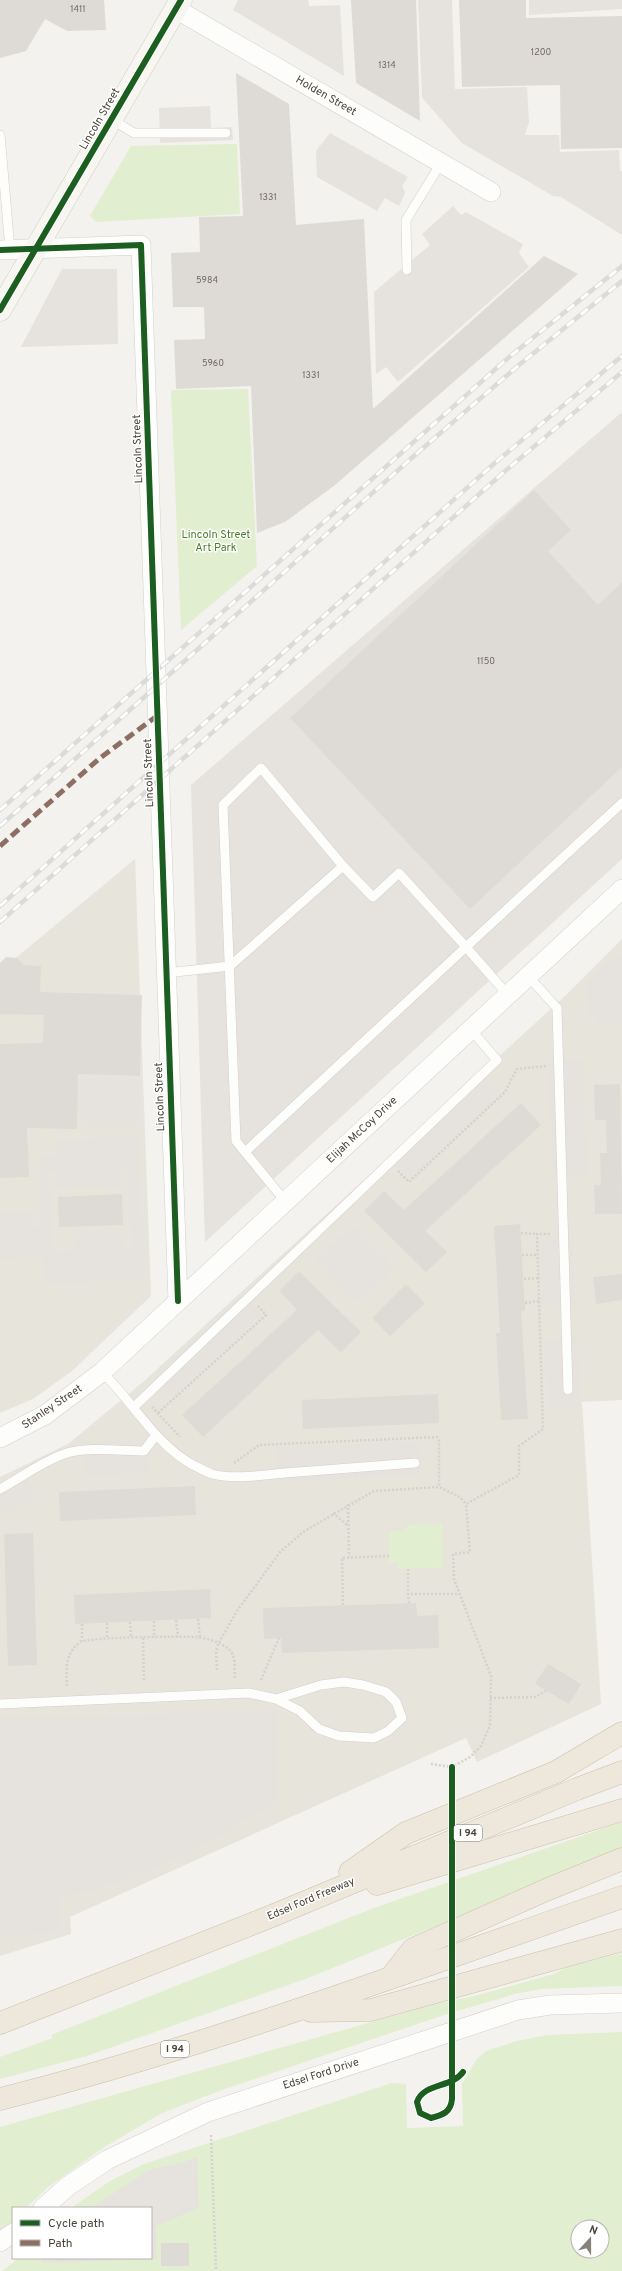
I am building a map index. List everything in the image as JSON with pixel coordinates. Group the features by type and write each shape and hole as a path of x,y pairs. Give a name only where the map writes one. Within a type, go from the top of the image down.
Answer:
{"highway":[{"path":"315,1896 406,1833 556,1772 622,1732"},
{"name":"Edsel Ford Freeway","path":"0,2023 50,2005 267,1918 315,1896 577,1788 622,1772"},
{"path":"267,1918 622,1810"},
{"path":"391,1977 413,1949 546,1890 622,1860"},
{"name":"I 94","path":"0,2099 86,2077 294,2011 622,1897"},
{"path":"294,2011 371,2010 622,1940"}],"street":[{"name":"Lincoln Street","path":"0,310 111,119 173,3"},
{"name":"Holden Street","path":"173,3 490,192"},
{"name":"Lincoln Street","path":"36,248 141,245 178,1301"},
{"path":"5,250 36,248"},
{"name":"Elijah McCoy Drive","path":"102,1372 622,889"},
{"name":"Stanley Street","path":"0,1438 45,1414 102,1372"},
{"name":"Edsel Ford Drive","path":"44,2207 68,2186 106,2160 208,2112 518,2010 550,2005 622,2003"},
{"path":"0,2242 12,2234"}],"lane":[{"path":"111,119 134,133 226,133"},
{"path":"0,135 5,250"},
{"path":"407,270 406,220 441,163"},
{"path":"285,1202 236,1141 223,805 261,768 343,866 373,897 399,873 508,995"},
{"path":"245,1152 622,803"},
{"path":"166,973 230,966 343,866"},
{"path":"528,976 557,1008 568,1390"},
{"path":"134,1407 497,1060 471,1030"},
{"path":"102,1372 134,1407 156,1435 193,1465 213,1474 229,1476 415,1463"},
{"path":"0,1489 49,1461 66,1454 81,1451 144,1451 156,1435"},
{"path":"0,1704 249,1693 276,1699 300,1711 319,1729 339,1736 374,1738 388,1731 402,1718 396,1702 386,1692 363,1685 344,1682 321,1685 276,1699"}],"path":[{"path":"396,1171 400,1172 409,1182 505,1092 517,1070 558,1065"},
{"path":"521,1233 563,1233"},
{"path":"466,1504 519,1475 519,1446 543,1429 537,1234"},
{"path":"522,1255 538,1255"},
{"path":"524,1279 539,1278"},
{"path":"525,1302 539,1301"},
{"path":"158,1414 266,1316 255,1302"},
{"path":"144,1398 183,1441"},
{"path":"231,1465 259,1445 437,1437 439,1441 439,1487"},
{"path":"217,1670 216,1652 218,1644 251,1590 280,1552 303,1532 348,1504 374,1491 439,1487 460,1497 466,1504 470,1552 454,1554 454,1579 491,1676 490,1725 481,1746 470,1757 452,1767 431,1764"},
{"path":"348,1504 350,1558"},
{"path":"333,1513 349,1526"},
{"path":"343,1605 342,1558 389,1556"},
{"path":"408,1568 408,1603"},
{"path":"408,1594 459,1594"},
{"path":"198,1619 200,1638"},
{"path":"176,1620 178,1637"},
{"path":"154,1621 154,1638"},
{"path":"130,1622 131,1638"},
{"path":"107,1623 108,1639"},
{"path":"82,1624 82,1641"},
{"path":"67,1686 66,1662 74,1648 82,1641 131,1638 200,1638 218,1644 228,1648 234,1656 235,1679"},
{"path":"143,1638 144,1682"},
{"path":"261,1680 279,1638"},
{"path":"490,1698 535,1697 546,1691"},
{"path":"452,1767 452,1775"},
{"path":"211,2135 216,2271"}],"shaded area":[{"path":"238,0 308,0 309,6 340,5 344,76 233,10"},
{"path":"418,0 452,0 455,89 527,87 529,122 525,135 559,135 560,152 619,150 620,171 622,171 622,235 561,197 553,196 462,143 422,98"},
{"path":"529,0 622,0 622,9 529,15"},
{"path":"210,106 211,128 232,127 233,140 160,143 159,108"},
{"path":"330,133 408,177 402,186 405,193 399,206 385,198 377,211 317,177 316,151"},
{"path":"453,206 461,215 466,212 523,244 519,253 529,267 398,382 386,367 376,374 374,292 430,245 422,234"},
{"path":"62,269 117,269 118,344 21,347"},
{"path":"622,412 622,859 205,1242 191,785"},
{"path":"622,415 622,581 602,599 585,583 588,564 580,557 598,539 582,525 446,642 413,607 594,452 613,429 615,421"},
{"path":"325,701 379,760 347,788 364,808 357,814 362,820 341,840 366,869 386,851 389,855 403,843 464,912 453,922 459,929 470,932 480,927 484,921 474,911 622,774 622,835 495,955 482,942 451,972 462,984 256,1178 244,1165 220,1164 216,998 229,996 226,941 211,942 207,817 220,817 224,808 215,798"},
{"path":"135,859 151,1296 72,1371 33,1399 0,1413 0,971"},
{"path":"622,939 622,1400 582,1402 601,1704 477,1762 466,1738 70,1917 71,1934 0,1956 0,1477 68,1444 143,1382 566,995"},
{"path":"622,956 622,1025 598,1026 596,1017 587,1013 586,985 607,961"},
{"path":"582,1060 588,1176 553,1178 547,1062"},
{"path":"481,1071 502,1094 410,1180 389,1157"},
{"path":"140,1077 142,1126 82,1127 81,1079"},
{"path":"139,1135 144,1279 44,1284 42,1256 0,1259 0,1213 32,1211 34,1227 40,1227 39,1158 56,1156 56,1141","holes":["120,1169 128,1169 131,1249 123,1249 122,1233 74,1234 74,1250 52,1251 49,1173 56,1173 56,1188 121,1186"]},
{"path":"354,1226 393,1266 387,1278 370,1295 355,1302 315,1259"},
{"path":"539,1239 573,1239 575,1305 541,1305"},
{"path":"243,1295 262,1315 172,1399 153,1378"},
{"path":"577,1339 580,1407 547,1408 545,1340"},
{"path":"149,1440 150,1473 86,1475 85,1442"},
{"path":"418,1442 420,1475 279,1481 277,1447"},
{"path":"24,1472 37,1498 0,1516 0,1484"},
{"path":"278,1711 278,1801 191,1853 145,1872 130,1872 129,1878 85,1893 61,1896 61,1932 0,1937 0,1718"},
{"path":"197,2157 199,2208 156,2226 157,2259 42,2263 42,2259 152,2259 152,2207 93,2207 149,2170 184,2162"}],"green space":[{"path":"237,144 240,214 96,222 90,216 131,146"},
{"name":"Lincoln Street Art Park","path":"248,389 257,566 181,630 171,390"},
{"path":"442,1524 443,1568 398,1569 398,1562 389,1562 389,1531 402,1531 408,1525"},
{"path":"622,1822 622,1850 308,1978 87,2056 0,2079 0,2057 53,2038 51,2035 374,1908"},
{"path":"622,1953 622,1986 541,1989 515,1994 444,2015 219,2091 160,2114 103,2148 48,2187 27,2207 12,2207 12,2222 0,2233 0,2127 439,2003 475,1996 554,1974 567,1967"},
{"path":"622,2032 622,2271 2,2271 18,2259 152,2259 152,2207 72,2207 110,2181 144,2164 392,2083 406,2084 407,2128 463,2126 462,2084 476,2060 486,2051 517,2041 547,2035"}],"building":[{"path":"0,0 104,0 106,30 67,31 45,19 26,51 0,58"},
{"path":"351,0 416,0 420,121 356,83"},
{"path":"459,0 526,0 526,18 622,16 622,148 561,149 560,85 462,87"},
{"path":"236,73 289,104 296,225 364,219 373,409 544,256 578,274 335,485 285,522 257,533 251,386 176,389 174,340 205,339 204,307 173,307 171,253 200,252 199,217 243,216"},
{"path":"534,490 571,530 548,551 598,605 622,582 622,767 470,909 290,718"},
{"path":"6,957 17,958 24,965 41,966 40,992 142,995 140,1076 78,1074 77,1129 27,1128 29,1177 0,1178 0,1044 43,1043 44,1015 0,1014 0,963"},
{"path":"620,1084 622,1214 595,1214 594,1185 601,1185 600,1153 607,1153 606,1120 595,1120 594,1085"},
{"path":"521,1103 541,1125 425,1231 447,1252 426,1272 364,1211 384,1191 404,1210"},
{"path":"122,1194 123,1225 59,1227 58,1197"},
{"path":"520,1224 525,1311 521,1311 528,1419 501,1420 496,1333 500,1333 494,1226"},
{"path":"299,1271 361,1332 341,1353 318,1330 203,1437 182,1415 297,1310 279,1291"},
{"path":"622,1274 622,1300 596,1304 593,1277"},
{"path":"406,1284 425,1303 390,1336 372,1318"},
{"path":"438,1394 439,1423 303,1429 302,1400"},
{"path":"195,1486 196,1515 60,1521 59,1492"},
{"path":"33,1533 37,1665 8,1666 4,1534"},
{"path":"210,1589 211,1618 75,1624 74,1595"},
{"path":"416,1603 417,1616 438,1615 439,1648 282,1653 281,1638 264,1639 263,1608"},
{"path":"548,1664 581,1684 569,1704 535,1684"},
{"path":"161,2243 189,2243 189,2266 161,2266"}],"railway":[{"path":"0,810 508,358 622,266"},
{"path":"0,826 415,455 519,365 622,281"},
{"path":"0,906 496,462 622,356"},
{"path":"0,922 504,472 622,372"}],"marked path":[{"path":"0,846 100,758 157,716"}],"cycle path":[{"path":"0,310 181,0"},
{"path":"0,250 141,245 178,1301"},
{"path":"452,1767 452,2099 448,2110 439,2116 431,2118 420,2113 417,2102 420,2096 431,2088 445,2084 452,2081 458,2077 463,2072"}]}
